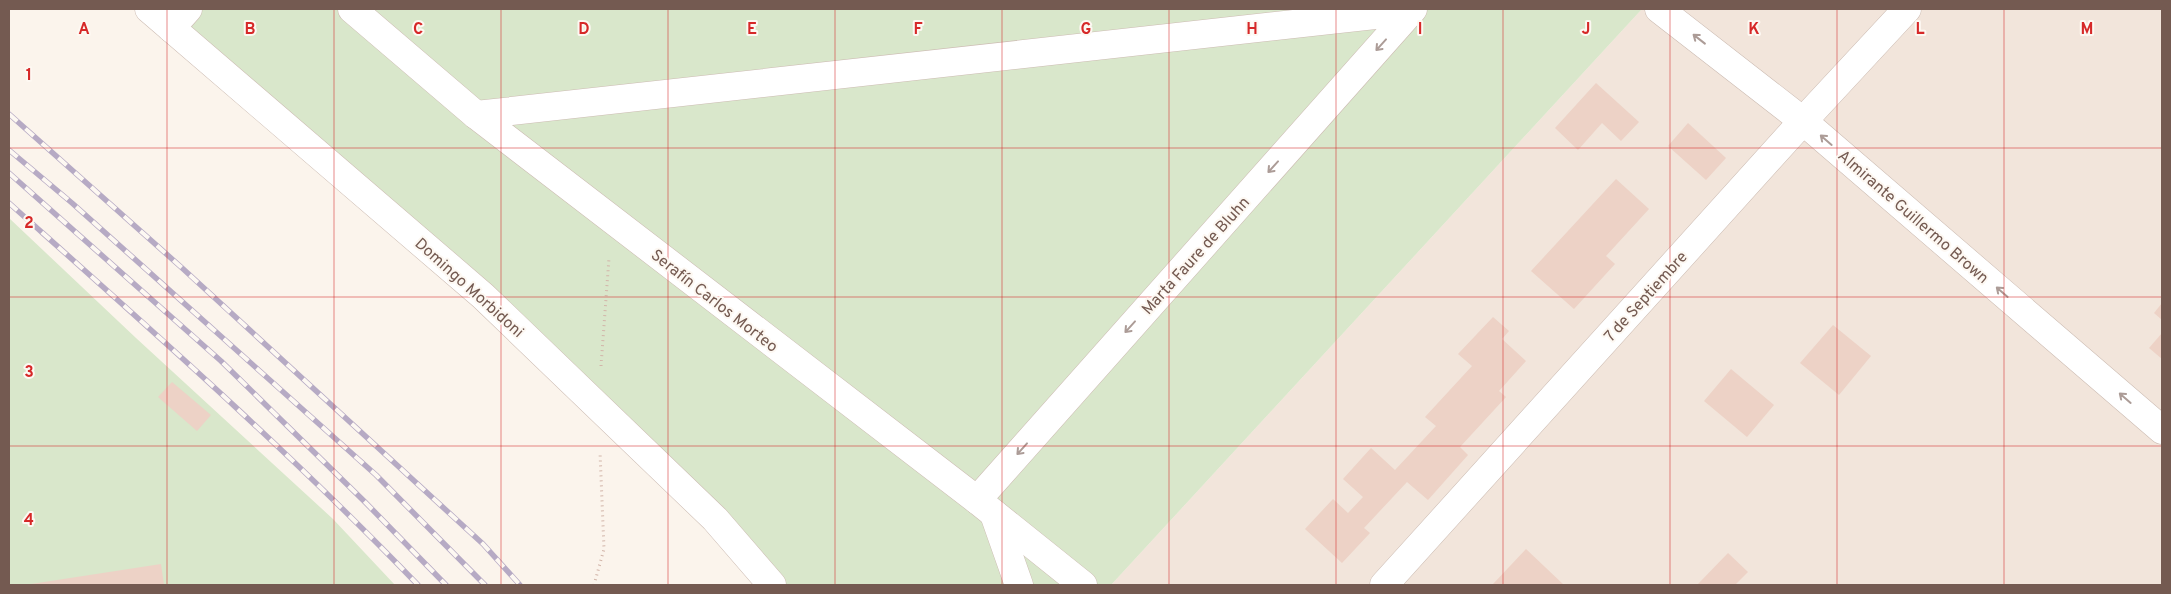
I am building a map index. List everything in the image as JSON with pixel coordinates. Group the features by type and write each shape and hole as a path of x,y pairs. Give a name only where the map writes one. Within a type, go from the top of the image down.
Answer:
{"street":[{"name":"Domingo Morbidoni","path":"149,9 180,18 483,296 715,519 772,585"},
{"name":"Serafín Carlos Morteo","path":"352,9 476,116 985,507 1083,585"},
{"name":"Almirante Guillermo Brown","path":"1659,9 1803,121 2162,430"},
{"name":"7 de Septiembre","path":"1384,585 1803,121 1907,9"},
{"path":"476,116 1412,10"},
{"name":"Marta Faure de Bluhn","path":"985,507 1412,10"},
{"path":"985,507 1019,585"}],"shaded area":[{"path":"1642,9 2162,9 2162,585 1111,585"}],"green space":[{"path":"149,9 1642,9 1111,585 772,585 715,519"},
{"path":"9,218 333,519 395,585 9,585"}],"building":[{"path":"1596,83 1639,122 1621,141 1602,123 1578,150 1555,128"},
{"path":"1688,123 1726,158 1706,180 1668,146"},
{"path":"1616,179 1649,209 1606,256 1615,264 1574,309 1531,271"},
{"path":"2162,303 2162,320 2154,313"},
{"path":"1493,317 1509,331 1502,339 1526,361 1499,391 1506,397 1460,447 1468,455 1428,500 1407,482 1364,528 1370,533 1342,563 1305,529 1333,499 1348,513 1363,497 1343,479 1371,448 1395,470 1436,426 1425,417 1472,366 1458,354"},
{"path":"1833,325 1871,356 1839,395 1800,363"},
{"path":"2162,333 2162,359 2149,348"},
{"path":"1731,369 1774,405 1747,437 1704,401"},
{"path":"172,382 211,415 197,431 158,397"},
{"path":"1526,549 1564,585 1494,585"},
{"path":"1728,553 1748,572 1735,585 1697,585"},
{"path":"161,564 164,585 31,585 31,584"}],"railway":[{"path":"9,114 181,267 483,544 520,585"},
{"path":"9,150 72,203 376,475 485,585"},
{"path":"9,173 221,361 364,501 446,585"},
{"path":"9,203 268,438 418,585"}]}
